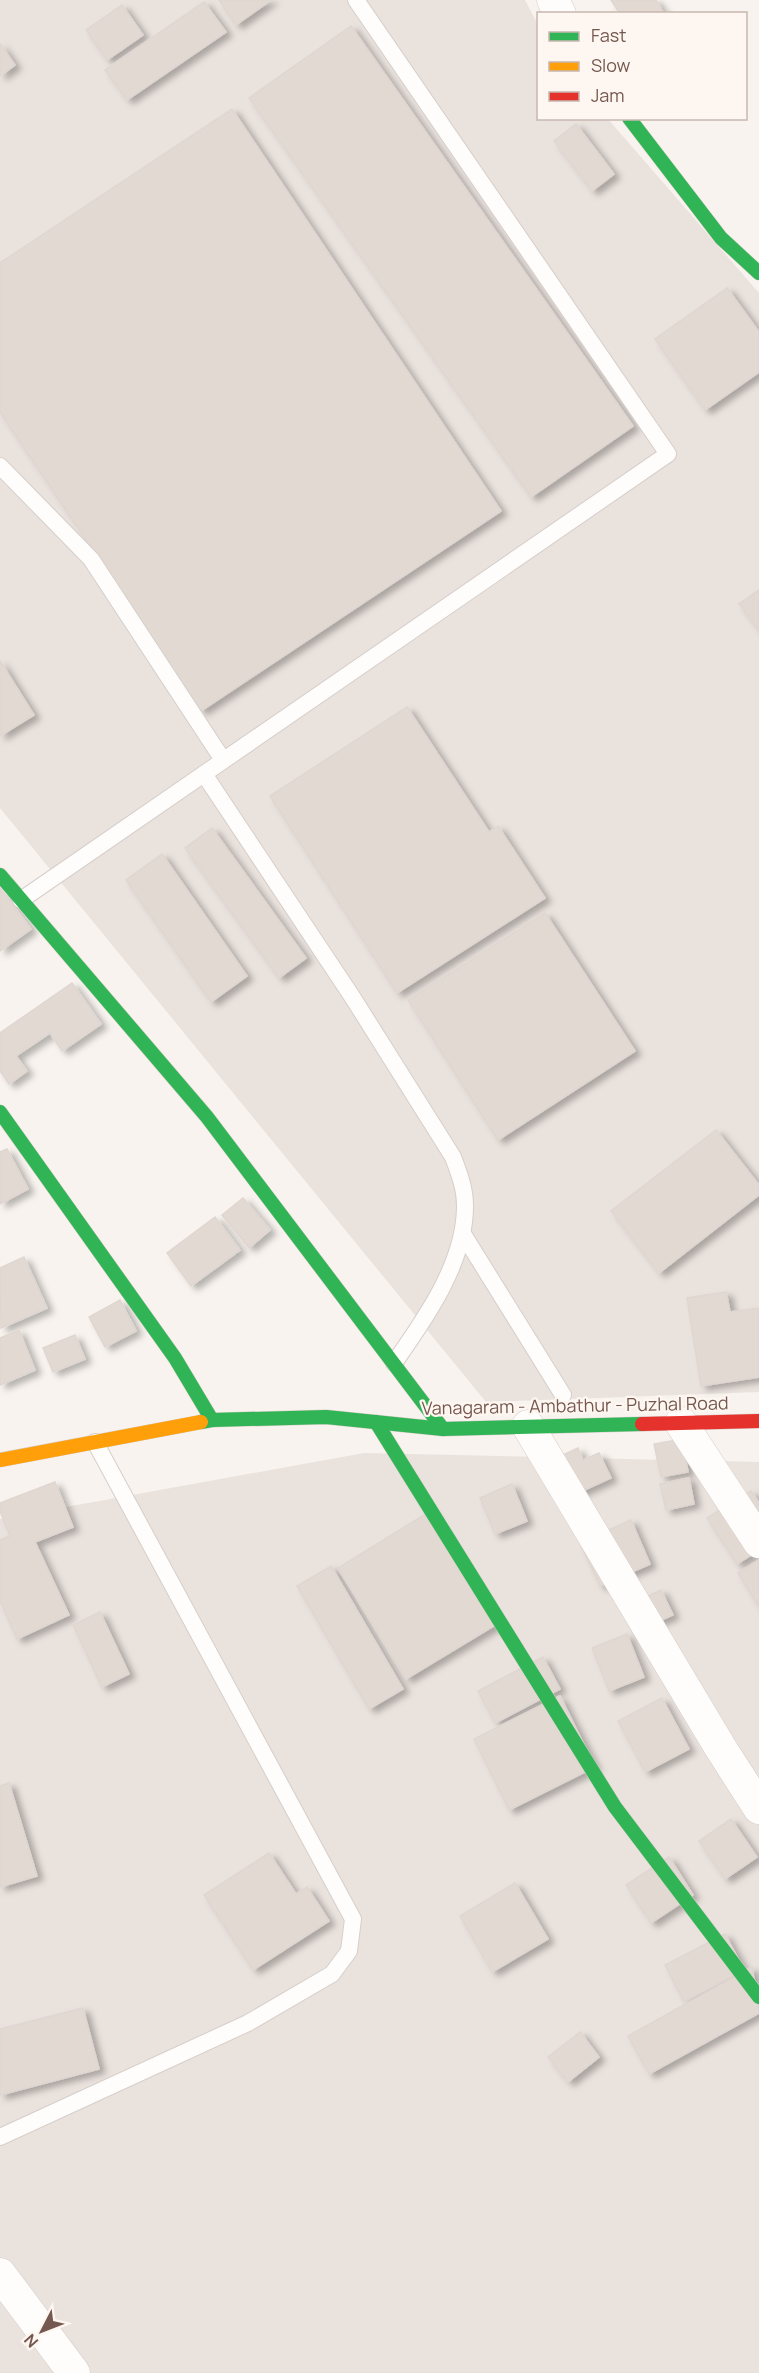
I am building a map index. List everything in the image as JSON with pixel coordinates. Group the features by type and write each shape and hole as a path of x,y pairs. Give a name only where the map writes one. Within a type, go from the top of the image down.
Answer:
{"street":[{"path":"630,120 721,238 759,273"},
{"path":"0,875 207,1117 443,1429"},
{"path":"0,1112 175,1358 212,1420"},
{"name":"Vanagaram - Ambathur - Puzhal Road","path":"0,1460 212,1420 326,1417 443,1429 759,1421"},
{"path":"376,1422 615,1807 759,1997"},
{"path":"681,1423 759,1542"},
{"path":"528,1426 720,1747 759,1808"},
{"path":"0,2274 74,2373"}],"lane":[{"path":"21,900 668,454 356,0"},
{"path":"0,466 91,559 223,760"},
{"path":"204,774 354,998 453,1157 462,1181 465,1205 463,1234 430,1311 393,1363"},
{"path":"463,1234 563,1395"},
{"path":"0,2137 248,2023 332,1974 349,1951 353,1919 95,1442"}],"shaded area":[{"path":"0,0 525,0 537,23 537,120 609,120 759,293 759,1392 486,1402 0,808"},
{"path":"364,1453 759,1462 759,2373 0,2373 0,1519"}],"building":[{"path":"219,0 271,0 236,25"},
{"path":"611,0 656,0 663,12 619,12"},
{"path":"204,2 226,32 127,100 105,70"},
{"path":"122,5 143,35 107,60 86,30"},
{"path":"351,26 633,426 531,497 249,98"},
{"path":"0,44 15,65 0,76"},
{"path":"232,109 501,511 201,711 0,412 0,263"},
{"path":"576,124 614,174 592,191 554,141"},
{"path":"727,288 759,332 759,372 705,410 655,339"},
{"path":"759,590 759,630 739,604"},
{"path":"0,661 34,715 0,736"},
{"path":"407,707 489,832 498,826 545,898 397,993 270,796"},
{"path":"212,828 306,958 279,978 185,848"},
{"path":"162,854 247,976 211,1002 126,880"},
{"path":"0,888 31,929 0,951"},
{"path":"545,913 635,1051 498,1140 408,1000"},
{"path":"72,983 101,1024 62,1051 50,1033 16,1056 27,1071 9,1084 0,1071 0,1033"},
{"path":"716,1130 759,1185 759,1195 659,1273 611,1211"},
{"path":"7,1149 28,1189 0,1204 0,1152"},
{"path":"243,1198 270,1230 249,1248 222,1215"},
{"path":"215,1217 240,1250 191,1286 167,1253"},
{"path":"24,1257 47,1308 1,1328 0,1268"},
{"path":"726,1292 730,1312 759,1308 759,1377 701,1386 687,1298"},
{"path":"120,1300 136,1331 105,1347 89,1317"},
{"path":"19,1330 35,1370 0,1385 0,1338"},
{"path":"75,1335 85,1359 53,1372 43,1348"},
{"path":"682,1439 688,1472 661,1477 654,1444"},
{"path":"578,1448 583,1460 599,1453 611,1478 567,1498 550,1461"},
{"path":"689,1478 694,1504 666,1510 660,1484"},
{"path":"55,1482 73,1527 35,1542 69,1615 17,1639 0,1601 0,1540 10,1536 0,1511 0,1503"},
{"path":"512,1484 527,1521 495,1534 480,1498"},
{"path":"751,1491 759,1503 759,1550 737,1564 707,1518"},
{"path":"429,1512 497,1624 406,1679 338,1568"},
{"path":"631,1520 650,1564 600,1586 580,1543"},
{"path":"759,1560 759,1607 738,1573"},
{"path":"331,1566 403,1689 369,1709 297,1586"},
{"path":"661,1590 673,1615 635,1632 624,1607"},
{"path":"100,1612 129,1674 102,1687 73,1625"},
{"path":"627,1634 644,1677 609,1691 592,1648"},
{"path":"543,1657 560,1689 495,1723 478,1691"},
{"path":"560,1696 595,1767 509,1810 474,1739"},
{"path":"662,1698 689,1749 645,1772 618,1721"},
{"path":"9,1783 37,1876 0,1887 0,1786"},
{"path":"731,1819 757,1857 725,1879 699,1841"},
{"path":"269,1853 296,1894 307,1887 329,1921 253,1970 204,1895"},
{"path":"669,1857 693,1895 651,1923 626,1885"},
{"path":"515,1883 548,1939 492,1972 460,1916"},
{"path":"725,1934 744,1970 684,2002 665,1965"},
{"path":"752,1967 759,2013 649,2074 628,2036"},
{"path":"83,2008 99,2069 0,2095 0,2029"},
{"path":"580,2032 599,2057 568,2082 548,2057"}],"traffic: fast":[{"path":"631,120 721,238 759,273"},
{"path":"0,875 207,1117 443,1429"},
{"path":"0,1112 175,1358 212,1420"},
{"path":"201,1422 326,1417 443,1429 642,1424"},
{"path":"376,1422 615,1807 759,1997"}],"traffic: slow":[{"path":"0,1460 201,1422"}],"traffic: jam":[{"path":"642,1424 759,1421"}]}
